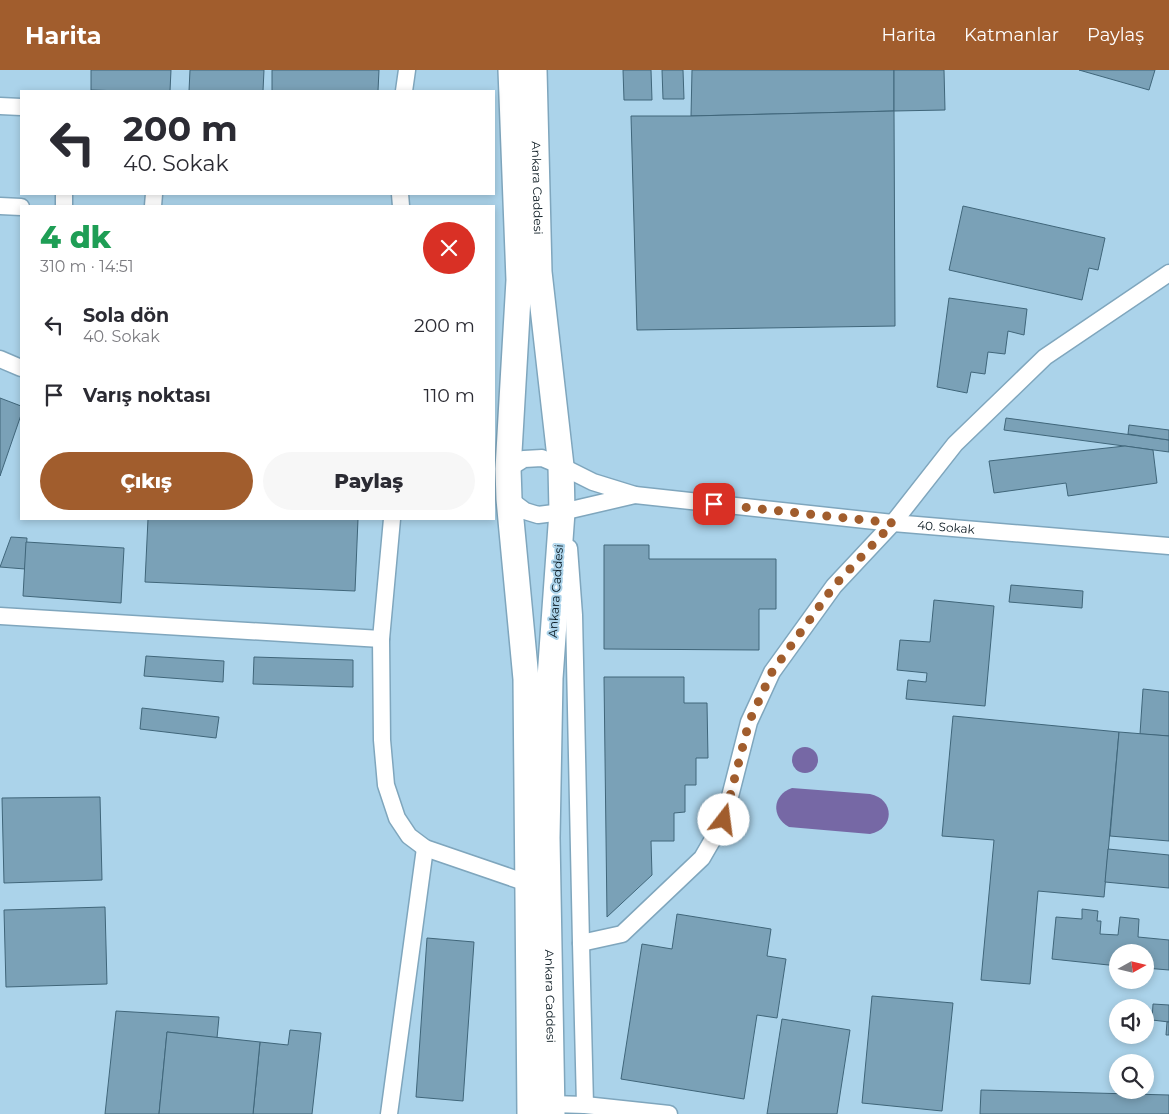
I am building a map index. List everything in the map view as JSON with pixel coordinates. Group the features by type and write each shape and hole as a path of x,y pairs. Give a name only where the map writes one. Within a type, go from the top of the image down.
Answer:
{"highway":[{"name":"Ankara Caddesi","path":"511,70 519,280 508,469 509,499 526,679 527,883 544,1111"},
{"name":"Ankara Caddesi","path":"534,70 539,272 562,466 562,512 549,687 544,1111"}],"street":[{"path":"404,90 407,70"},
{"path":"0,106 20,107"},
{"path":"0,206 20,207"},
{"path":"581,943 622,934 702,858 724,820 749,722 772,672 834,586 893,523 955,444 1045,357 1169,273"},
{"path":"0,359 20,368"},
{"path":"508,469 524,460 542,458 593,482 635,495"},
{"path":"509,499 525,511 538,515 562,512 635,495"},
{"name":"40. Sokak","path":"635,495 893,523 1169,546"},
{"path":"562,512 569,551 574,615 585,1106"},
{"path":"392,520 381,639 382,740 386,786 396,818 408,836 425,848 527,883"},
{"path":"0,616 381,639"},
{"path":"389,1114 425,848"},
{"path":"544,1111 585,1106 669,1114"}],"shaded area":[{"path":"805,747 814,751 818,760 814,769 805,773 796,769 792,760 796,751"},
{"path":"792,788 870,794 884,802 888,808 888,820 878,831 870,834 789,827 779,818 776,806 785,791"}],"building":[{"path":"91,70 171,70 170,90 91,90"},
{"path":"190,70 264,70 263,90 189,90"},
{"path":"272,70 379,70 378,90 272,90"},
{"path":"623,70 651,70 652,100 624,100"},
{"path":"662,70 683,70 684,99 663,99"},
{"path":"692,70 894,70 894,111 691,116"},
{"path":"894,70 944,70 945,110 894,111"},
{"path":"1079,70 1155,70 1149,90"},
{"path":"894,111 895,326 637,330 631,116"},
{"path":"963,206 1105,238 1098,270 1089,268 1082,300 949,270"},
{"path":"949,298 1027,309 1024,335 1008,331 1005,354 988,352 985,374 971,372 967,393 937,387"},
{"path":"0,398 20,406 20,418 0,476"},
{"path":"1006,418 1169,440 1169,452 1004,430"},
{"path":"1129,425 1169,430 1169,440 1128,434"},
{"path":"1125,446 1153,450 1157,483 1068,496 1066,483 994,493 989,461"},
{"path":"148,520 358,520 355,591 145,582"},
{"path":"11,537 27,538 25,569 0,567"},
{"path":"26,542 124,548 121,603 23,596"},
{"path":"604,545 649,545 649,559 776,559 776,609 759,609 759,650 604,649"},
{"path":"1011,585 1083,591 1082,608 1009,602"},
{"path":"934,600 994,606 985,706 906,699 908,680 926,682 927,673 897,670 900,640 930,642"},
{"path":"146,656 224,661 223,682 144,676"},
{"path":"254,657 353,660 353,687 253,684"},
{"path":"604,677 684,677 684,703 707,703 708,758 696,758 696,785 685,785 685,812 674,813 674,841 651,841 652,875 607,917"},
{"path":"1143,689 1169,692 1169,736 1140,734"},
{"path":"142,708 219,717 216,738 140,729"},
{"path":"953,716 1119,732 1104,897 1038,891 1030,984 981,980 994,840 942,836"},
{"path":"1119,732 1169,736 1169,841 1110,836"},
{"path":"100,797 102,880 4,883 2,798"},
{"path":"1108,849 1169,855 1169,888 1105,882"},
{"path":"105,907 107,984 6,987 4,910"},
{"path":"1082,909 1098,911 1097,921 1101,921 1100,934 1118,935 1120,917 1139,919 1138,937 1169,940 1169,970 1154,969 1154,944 1109,944 1109,965 1052,959 1056,917 1082,919"},
{"path":"677,914 771,929 767,956 786,959 777,1018 757,1015 744,1099 621,1079 642,944 672,949"},
{"path":"427,938 474,942 463,1101 416,1097"},
{"path":"872,996 953,1003 942,1111 862,1103"},
{"path":"1154,1004 1169,1005 1169,1022 1154,1020"},
{"path":"116,1011 219,1017 217,1038 167,1032 159,1114 105,1114"},
{"path":"782,1019 850,1030 837,1114 767,1114"},
{"path":"1167,1022 1169,1022 1169,1035 1166,1035"},
{"path":"290,1030 321,1033 312,1114 253,1114 260,1042 288,1045"},
{"path":"167,1032 260,1042 253,1114 159,1114"},
{"path":"981,1090 1109,1093 1109,1099 1154,1099 1154,1095 1169,1095 1169,1114 980,1114"}],"route":[{"path":"714,504 893,523 834,586 772,672 749,722 724,820"}]}
